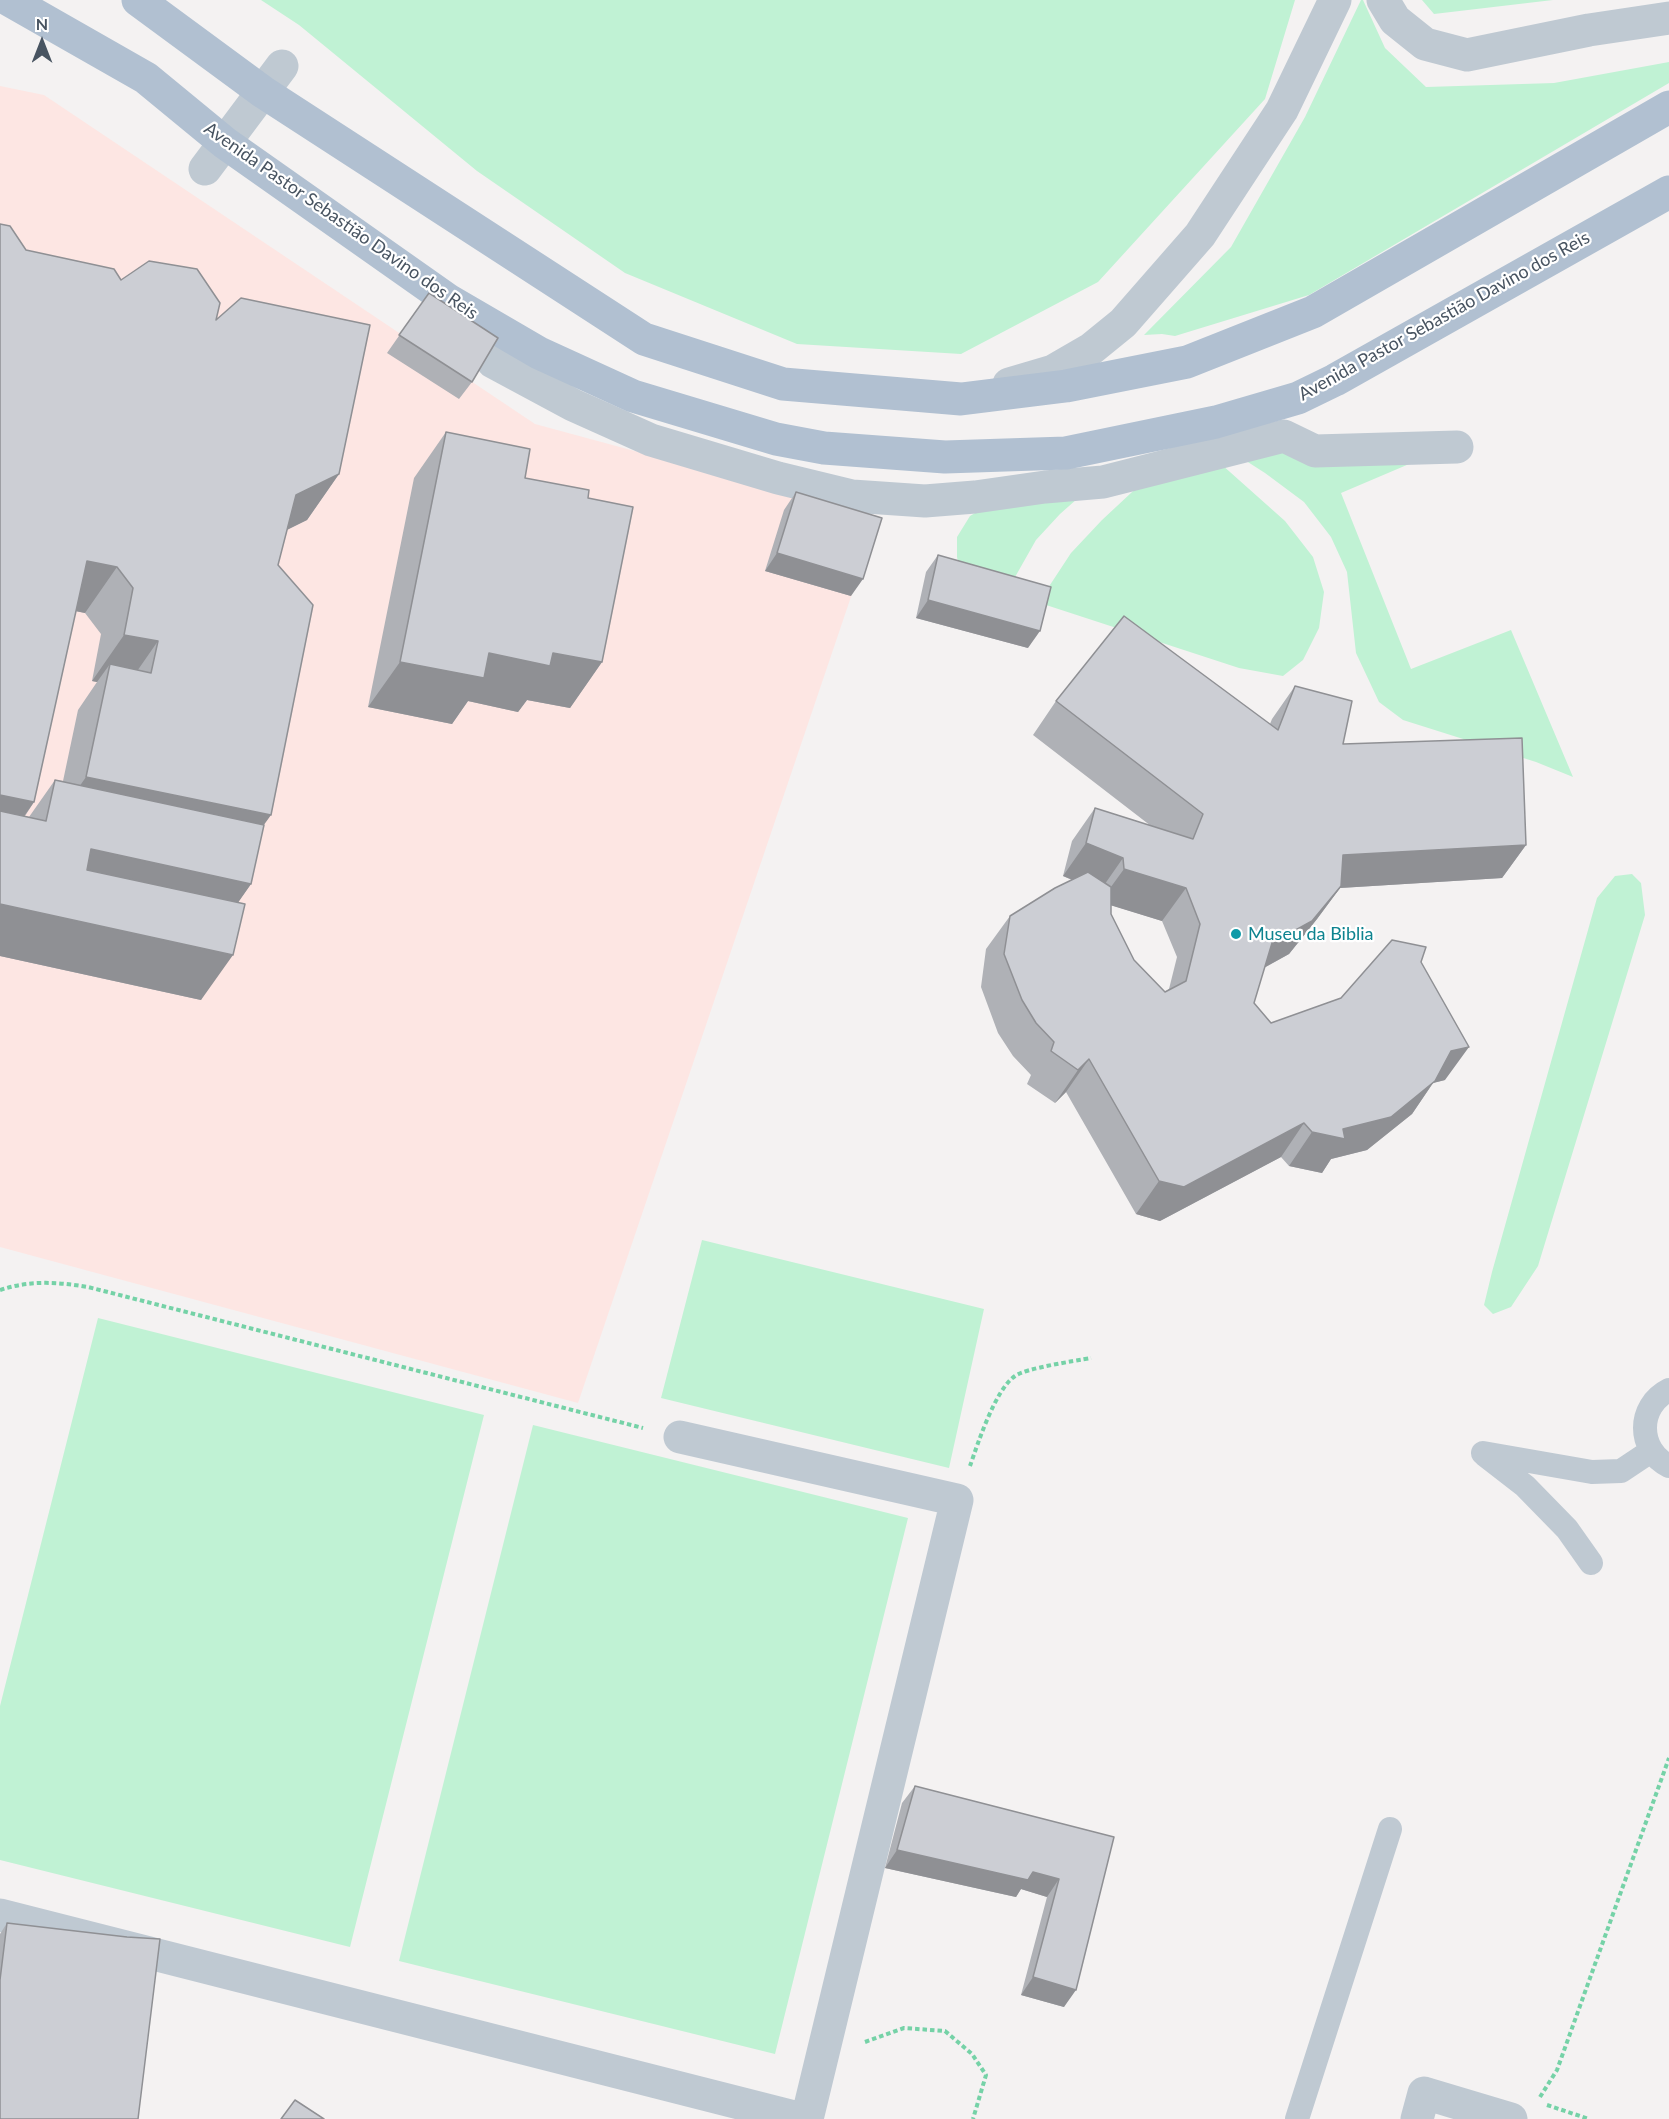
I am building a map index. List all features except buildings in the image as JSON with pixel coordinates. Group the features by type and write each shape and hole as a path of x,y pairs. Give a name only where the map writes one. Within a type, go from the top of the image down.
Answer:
{"main road":[{"path":"138,0 263,92 644,339 783,384 961,399 1066,386 1187,362 1313,312 1669,107"},
{"name":"Avenida Pastor Sebastião Davino dos Reis","path":"7,2 146,78 225,143 448,300 539,353 633,396 776,439 824,448 945,458 1066,453 1216,422 1298,398 1335,380 1669,192"}],"street":[{"path":"961,399 1053,371 1091,349 1123,323 1200,235 1276,120 1335,0"},
{"path":"1383,0 1395,20 1425,44 1467,56 1589,30 1669,18"},
{"path":"205,169 282,66"},
{"path":"438,319 491,354 493,362 573,405 651,440 778,478 852,496 926,501 1104,482 1284,436 1315,451 1457,447"},
{"path":"680,1437 957,1500 807,2119"},
{"path":"0,1915 802,2119"},
{"path":"1421,2106 1511,2119"}],"lane":[{"path":"1592,1563 1567,1529 1526,1486 1483,1453 1592,1472 1621,1471 1660,1459 1646,1430 1648,1409 1661,1394 1669,1390"},
{"path":"1297,2119 1390,1829"}],"path":[{"path":"0,1290 15,1285 40,1282 88,1287 680,1437"},
{"path":"957,1500 981,1436 1003,1388 1016,1375 1091,1358"},
{"path":"1589,2119 1537,2102 1557,2070 1669,1758"},
{"path":"860,2045 904,2028 945,2031 972,2054 986,2075 973,2119"}],"shaded area":[{"path":"0,86 44,95 535,424 878,517 578,1403 0,1247"}],"green space":[{"path":"261,0 1295,0 1265,99 1098,282 961,354 797,344 625,273 477,171 299,25"},
{"path":"1361,0 1385,48 1426,87 1554,83 1669,62 1669,83 1309,295 1175,336 1144,335 1231,247 1305,117"},
{"path":"1422,0 1553,0 1434,14"},
{"path":"1283,444 1435,453 1341,493 1411,669 1511,630 1573,777 1536,762 1403,720 1379,702 1356,653 1347,572 1331,537 1304,502 1240,457"},
{"path":"1221,464 1285,521 1313,557 1324,592 1319,628 1303,660 1283,676 1239,668 1043,604 1048,588 1071,553 1146,479"},
{"path":"1086,491 1036,540 1006,593 962,578 957,557 957,537 970,516 1003,496"},
{"path":"1632,874 1641,883 1645,915 1538,1266 1511,1307 1493,1314 1484,1305 1492,1272 1597,898 1615,876"},
{"path":"702,1240 984,1309 949,1468 661,1398"},
{"path":"98,1318 484,1415 350,1947 0,1860 0,1706"},
{"path":"533,1425 908,1518 775,2054 399,1961"}],"place":[{"name":"Museu da Biblia","path":"1236,934"}]}
